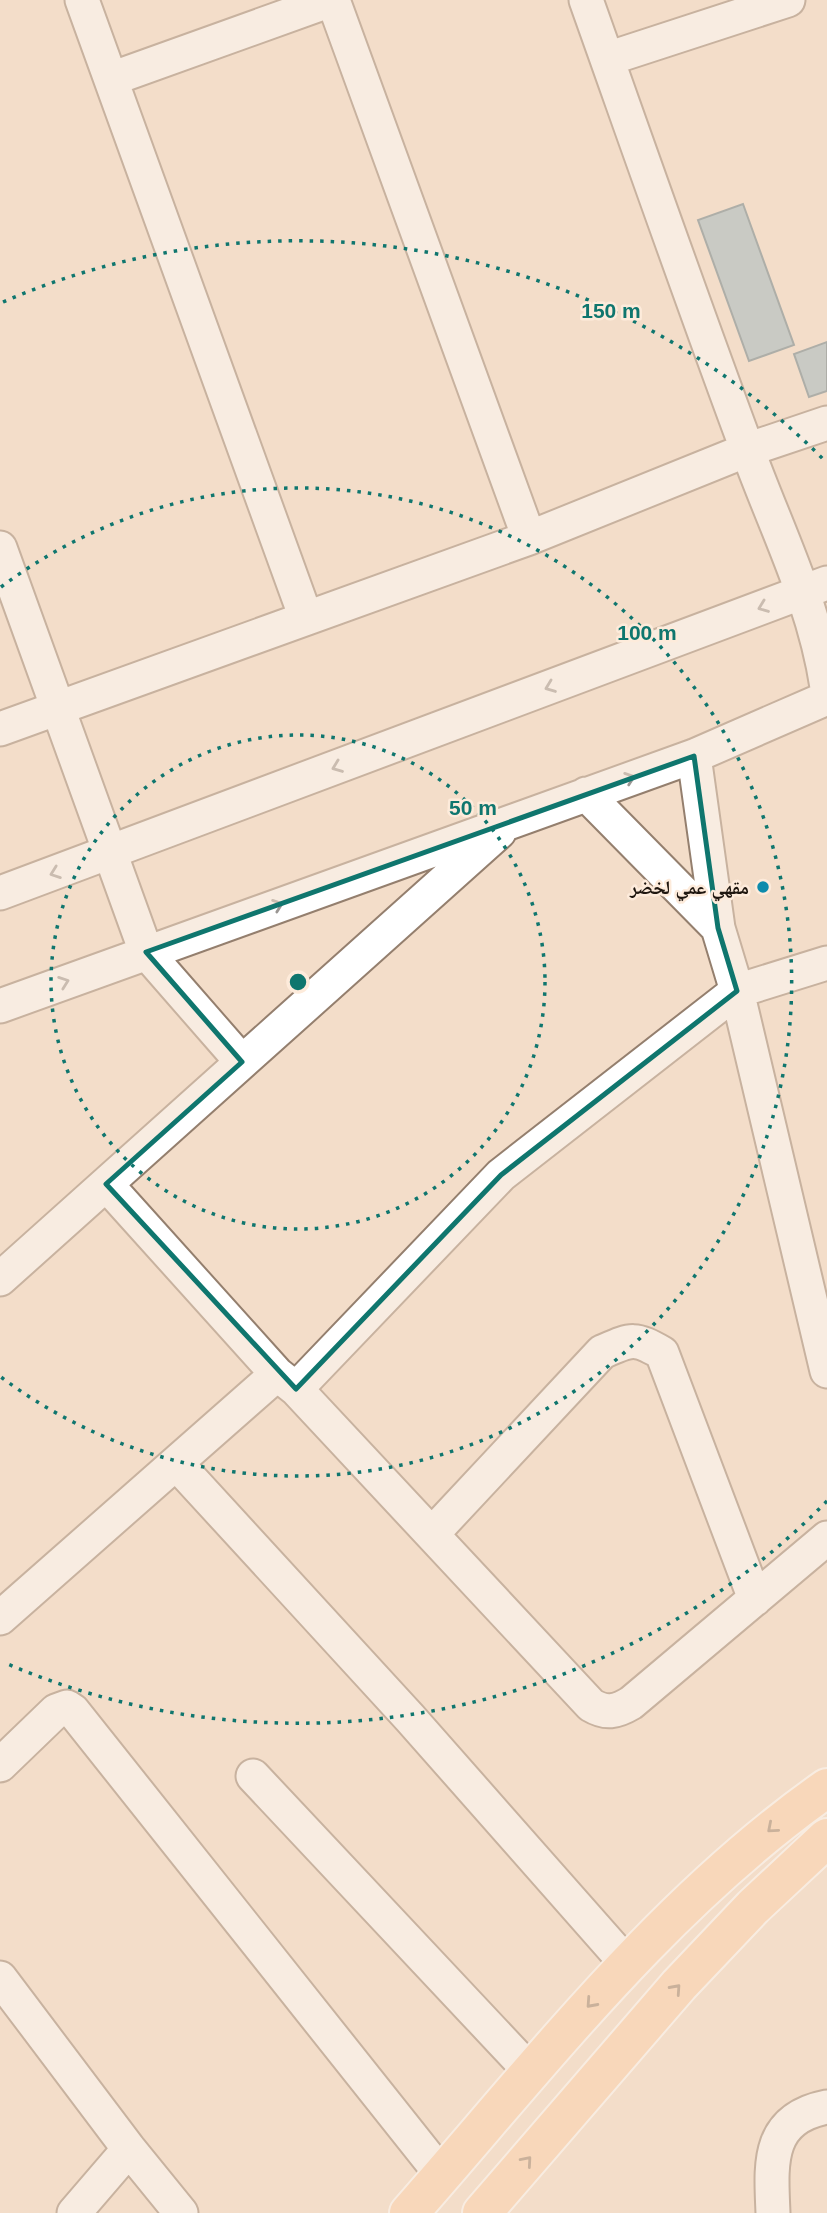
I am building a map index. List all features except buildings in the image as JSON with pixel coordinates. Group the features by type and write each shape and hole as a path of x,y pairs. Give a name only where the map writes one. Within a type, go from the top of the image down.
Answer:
{"main road":[{"path":"409,2213 530,2071 627,1964 707,1885 788,1815 827,1788"},
{"path":"482,2213 679,1985 753,1907 827,1838"}],"street":[{"path":"82,0 306,618"},
{"path":"111,79 332,0 529,537"},
{"path":"586,0 747,450 816,587 827,687"},
{"path":"607,59 788,0"},
{"path":"0,729 529,537 747,450 827,423"},
{"path":"0,548 146,952 242,1062"},
{"path":"0,892 816,587"},
{"path":"0,1006 694,756 827,698"},
{"path":"694,756 718,928 737,991 827,1371"},
{"path":"586,794 718,928"},
{"path":"0,1279 511,820"},
{"path":"0,1618 176,1463 287,1382 502,1175 737,991 827,963"},
{"path":"106,1184 287,1382 590,1705 603,1712 618,1711 631,1703 827,1538"},
{"path":"432,1534 602,1352 640,1340 662,1353 755,1599"},
{"path":"176,1463 411,1718 627,1964"},
{"path":"0,1765 56,1711 67,1707 73,1711 442,2175"},
{"path":"253,1776 530,2071"},
{"path":"2,1986 181,2213"},
{"path":"773,2213 771,2165 778,2140 792,2121 827,2107"},
{"path":"74,2213 129,2149"}],"highlighted area":[{"path":"694,756 718,928 737,991 501,1175 296,1389 106,1184 242,1062 146,952"}],"place":[{"name":"مقهي عمي لخضر","path":"763,887"}]}
